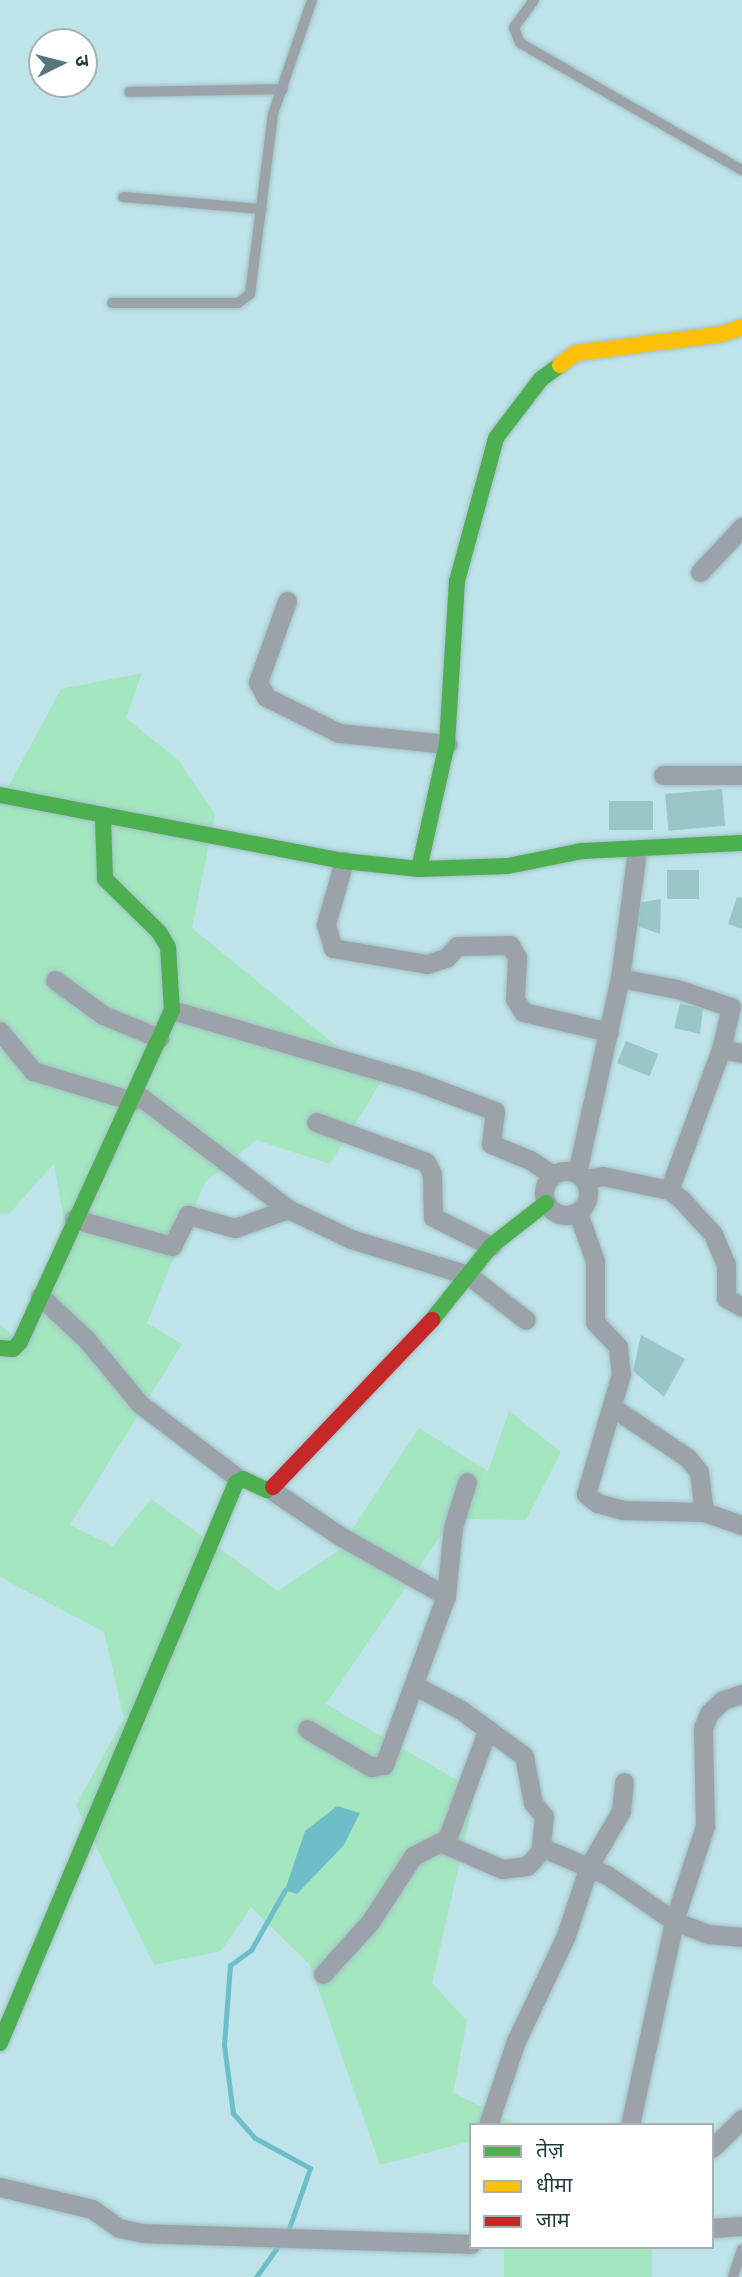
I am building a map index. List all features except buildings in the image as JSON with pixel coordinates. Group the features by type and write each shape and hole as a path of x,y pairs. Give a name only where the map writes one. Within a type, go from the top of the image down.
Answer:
{"street":[{"path":"419,869 447,744 457,581 488,458 509,416 541,379 576,353 593,347 722,334 742,327"},
{"path":"700,572 742,527"},
{"path":"287,601 258,682 266,697 339,733 447,744"},
{"path":"663,775 742,775"},
{"path":"0,795 103,818 345,861 419,869 508,866 570,853 742,843"},
{"path":"0,1348 17,1347 172,1010 168,947 159,932 104,879 103,818"},
{"path":"578,1213 586,1200 580,1176 620,978 637,850"},
{"path":"345,861 326,925 333,948 427,964 446,958 457,946 510,945 517,957 515,999 523,1012 609,1032"},
{"path":"620,978 727,1003 731,1013 721,1049 669,1191"},
{"path":"55,980 103,1015 159,1038"},
{"path":"172,1010 415,1081 495,1111 491,1144 553,1175 603,1176 669,1191 701,1217 713,1234 726,1264 726,1298 742,1307"},
{"path":"0,1031 33,1071 73,1087 134,1097 288,1209 351,1240 468,1275 526,1320"},
{"path":"721,1049 742,1053"},
{"path":"316,1122 426,1162 432,1174 433,1217 491,1246"},
{"path":"553,1175 545,1186 546,1203 558,1214 578,1213"},
{"path":"270,1489 373,1388 491,1246 546,1203"},
{"path":"74,1219 172,1246 188,1215 235,1228 288,1209"},
{"path":"578,1213 595,1261 595,1322 601,1332 614,1341 620,1357 615,1409 585,1487 592,1500 623,1510 704,1512 742,1525"},
{"path":"40,1296 87,1340 140,1404 239,1479 270,1489 340,1536 446,1596"},
{"path":"615,1409 688,1458 699,1472 704,1512"},
{"path":"0,2043 188,1588 239,1479"},
{"path":"307,1729 342,1753 380,1769 446,1596 453,1527 467,1482"},
{"path":"414,1685 488,1729 524,1756 533,1803 544,1816 539,1841 544,1848 589,1866 674,1921 708,1934 742,1937"},
{"path":"630,2123 674,1921 705,1826 703,1728 709,1713 723,1700 742,1694"},
{"path":"323,1974 370,1922 413,1856 442,1843 488,1729"},
{"path":"489,2123 516,2041 565,1938 589,1866 615,1827 625,1799 624,1782"},
{"path":"442,1843 502,1869 527,1866 544,1848"},
{"path":"714,2146 742,2119"},
{"path":"0,2187 92,2209 120,2228 142,2233 469,2244"},
{"path":"714,2228 742,2227"}],"lane":[{"path":"112,303 246,301 273,114 312,0"},
{"path":"534,0 514,29 520,43 742,170"},
{"path":"129,92 283,89"},
{"path":"123,197 261,209"},
{"path":"733,2277 742,2249"}],"green space":[{"path":"142,673 126,718 178,760 215,814 192,928 381,1082 330,1164 256,1140 205,1182 147,1323 182,1344 70,1525 113,1546 151,1499 278,1591 338,1551 419,1428 488,1471 509,1411 561,1452 526,1520 452,1519 326,1704 476,1791 432,1983 467,2021 453,2093 515,2123 469,2123 469,2142 380,2165 310,1965 251,1907 221,1951 154,1965 76,1805 124,1718 104,1632 0,1577 0,1324 20,1342 64,1220 54,1163 10,1213 0,1214 0,802 61,689"},
{"path":"504,2249 652,2249 652,2277 504,2277"}],"water":[{"path":"337,1806 360,1813 344,1845 297,1894 285,1890 305,1831"}],"waterway":[{"path":"285,1890 251,1950 230,1965 224,2045 233,2113 255,2138 310,2168 287,2234"},
{"path":"256,2277 281,2242"}],"traffic: fast":[{"path":"419,869 447,744 457,581 496,438 541,379 560,365"},
{"path":"0,795 344,861 419,869 508,866 582,851 742,843"},
{"path":"0,1348 13,1349 20,1342 172,1010 168,947 159,932 105,879 103,818"},
{"path":"432,1320 491,1246 546,1203"},
{"path":"0,2043 236,1483 243,1479 267,1490 273,1487"}],"traffic: slow":[{"path":"560,365 576,353 722,334 742,327"}],"traffic: jam":[{"path":"273,1487 432,1320"}]}
